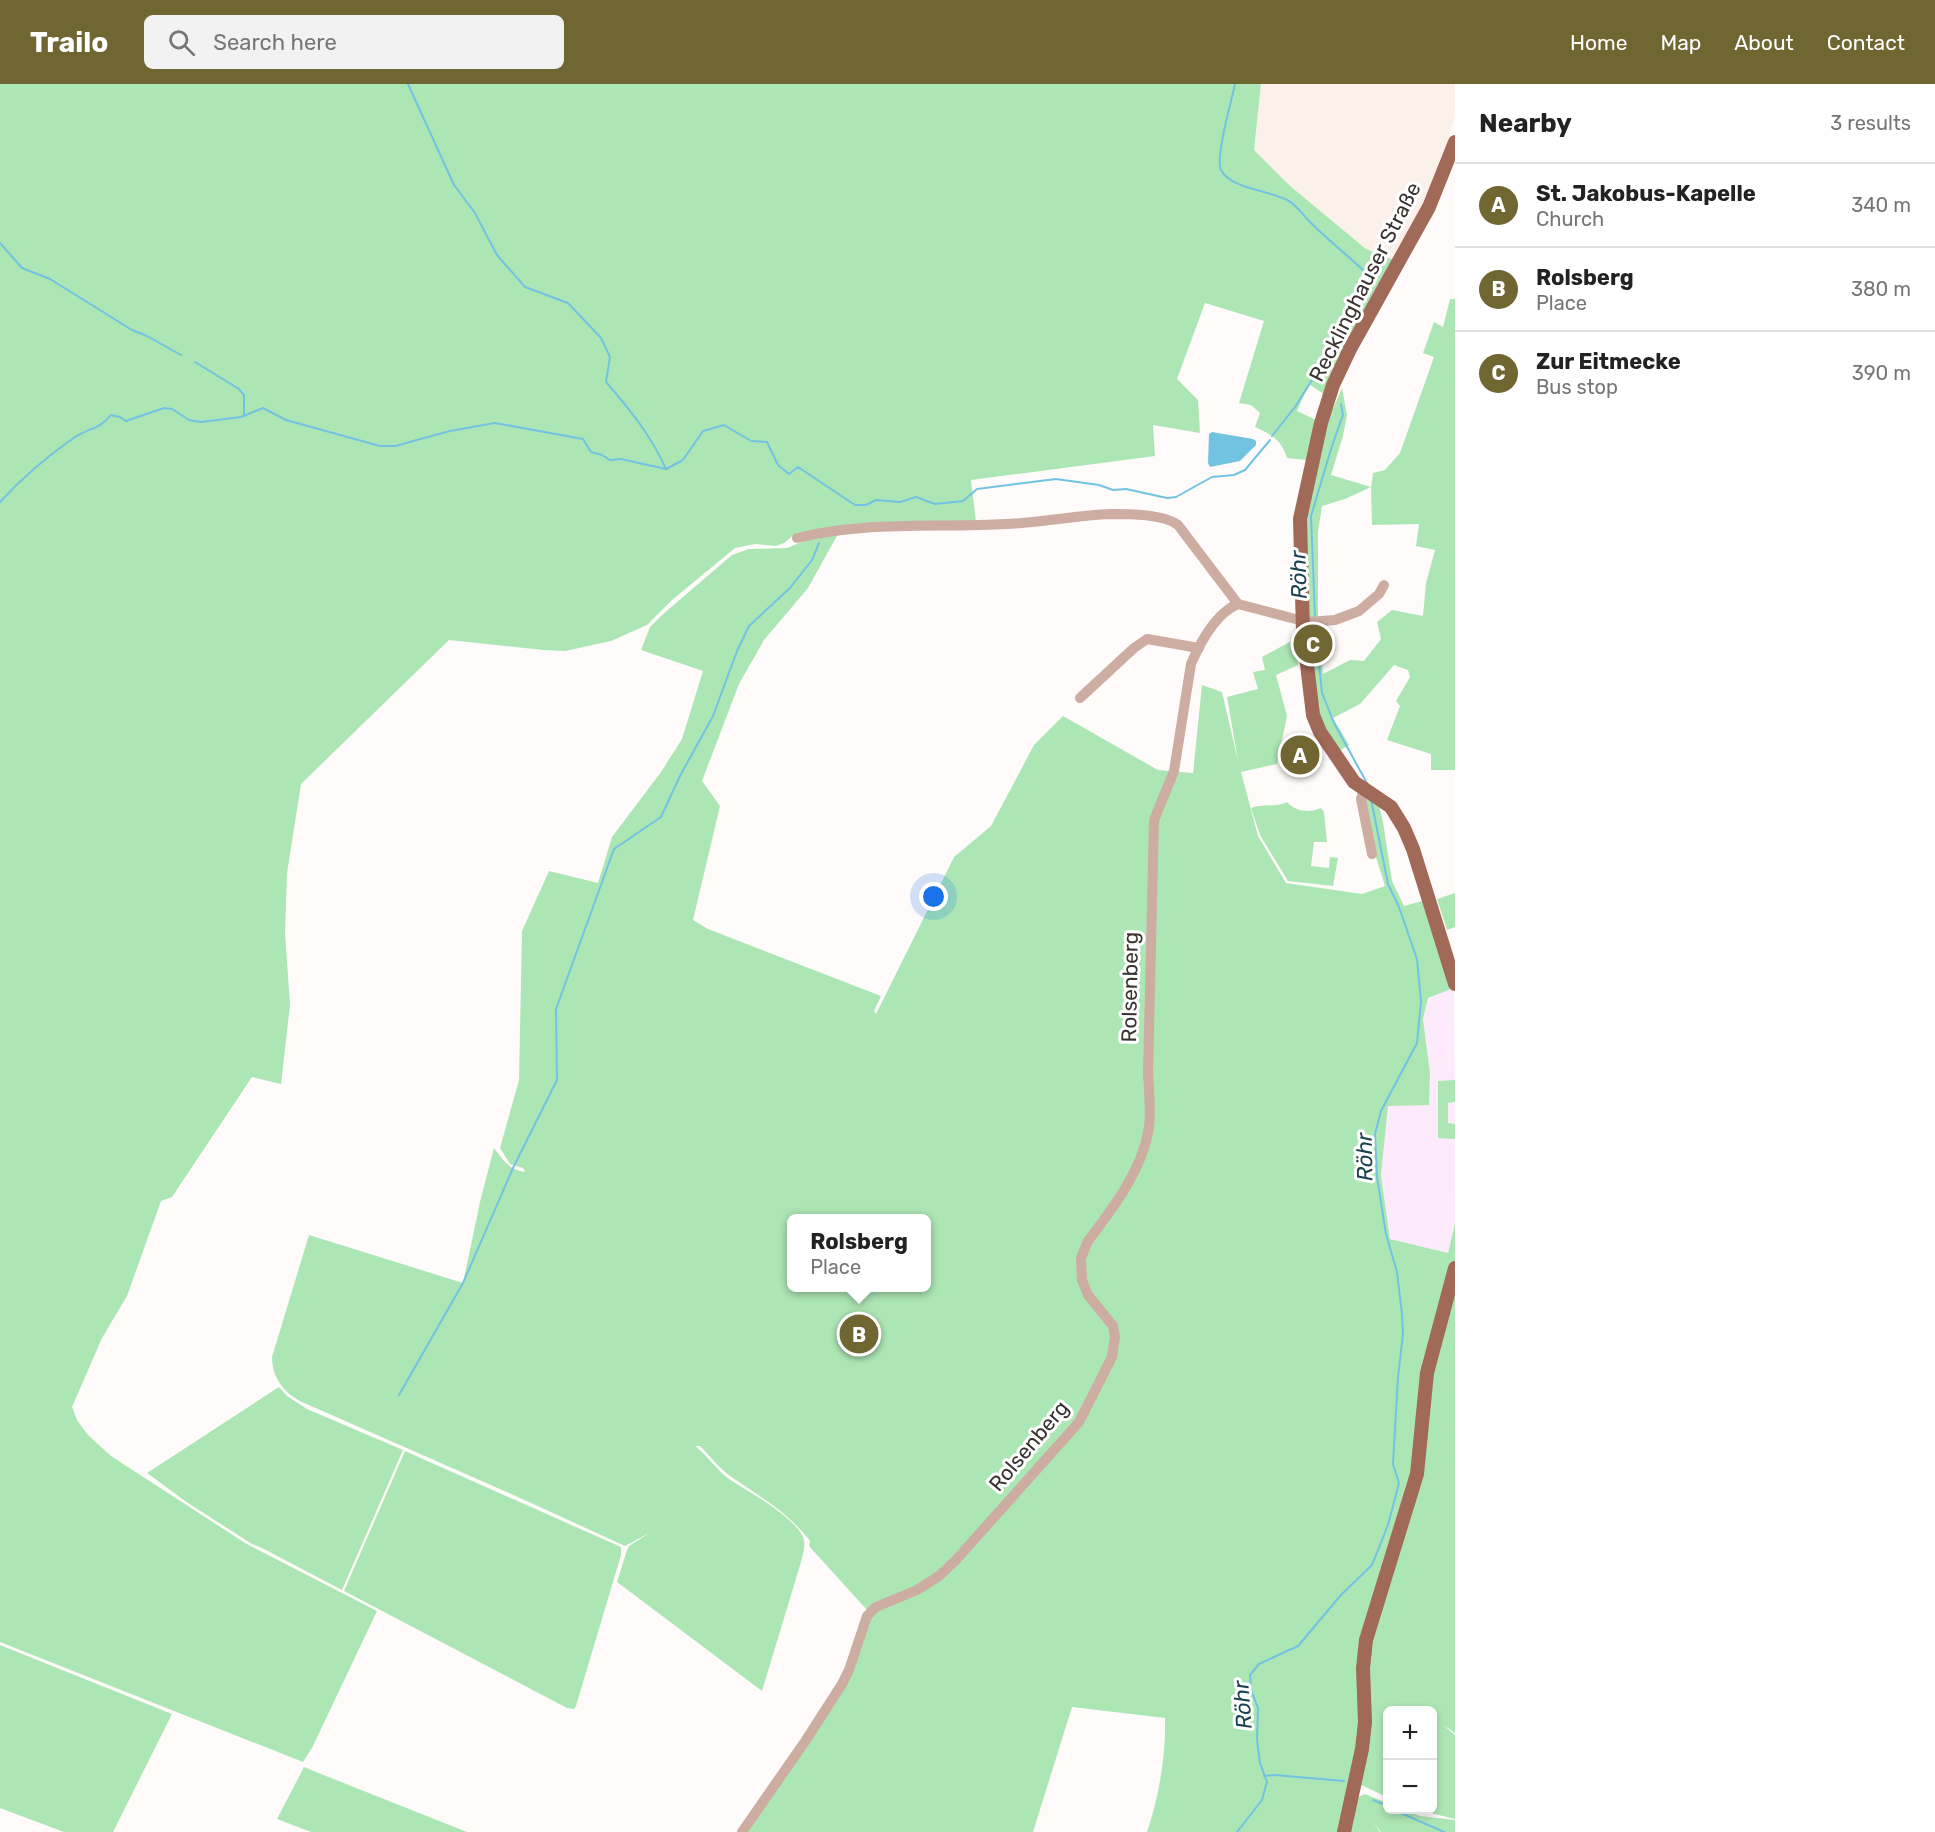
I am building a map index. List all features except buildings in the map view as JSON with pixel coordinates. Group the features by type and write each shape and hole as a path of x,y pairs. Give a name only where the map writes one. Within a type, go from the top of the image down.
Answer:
{"main road":[{"name":"Recklinghauser Straße","path":"1455,142 1449,171 1400,263 1350,349 1326,404 1300,519 1312,715 1320,732 1354,782 1391,807 1407,834 1455,984"},
{"path":"1344,1832 1365,1722 1363,1668 1366,1640 1417,1474 1427,1373 1455,1268"}],"street":[{"path":"797,538 828,530 889,526 977,525 1048,521 1096,515 1134,516 1170,520 1182,529 1239,604 1305,621 1335,620 1354,614 1371,602 1384,585"},
{"name":"Rolsenberg","path":"741,1832 785,1772 842,1684 867,1616 881,1605 929,1584 956,1560 1073,1430 1112,1358 1115,1337 1113,1326 1088,1295 1080,1269 1088,1241 1128,1183 1142,1151 1148,1129 1154,820 1174,771 1189,669 1199,648 1214,626 1227,610 1239,604"},
{"path":"1080,698 1127,654 1147,639 1199,648"},
{"path":"1368,792 1361,799 1372,854"}],"shaded area":[{"path":"1261,84 1455,84 1455,115 1441,166 1394,260 1366,249 1289,185 1254,150"},
{"path":"1454,988 1455,1223 1448,1253 1390,1239 1381,1175 1388,1106 1429,1104 1430,1073 1423,1019 1428,998"}],"green space":[{"path":"0,84 1261,84 1254,150 1289,185 1366,249 1394,260 1325,395 1309,384 1297,411 1316,420 1307,460 1287,458 1282,446 1275,438 1255,427 1260,413 1251,405 1239,403 1264,321 1205,303 1177,379 1198,400 1200,433 1153,425 1155,456 971,480 976,522 796,533 784,543 776,546 755,544 735,548 672,600 647,625 611,641 565,651 449,640 301,784 287,873 285,933 290,1005 281,1084 252,1077 172,1197 161,1201 127,1296 102,1338 72,1407 77,1420 88,1435 111,1456 245,1543 377,1611 312,1748 303,1762 0,1642"},
{"path":"1450,299 1455,299 1455,770 1431,770 1431,754 1387,740 1400,706 1396,701 1410,677 1408,670 1394,665 1360,704 1333,718 1349,745 1339,751 1326,732 1317,711 1310,626 1319,625 1323,674 1350,660 1364,661 1381,639 1377,622 1392,610 1423,616 1426,583 1435,550 1416,546 1419,524 1372,525 1373,473 1385,470 1400,453 1434,357 1423,353 1434,322 1443,327"},
{"path":"1342,388 1347,415 1331,475 1371,487 1322,506 1318,532 1318,618 1307,619 1306,517 1326,425"},
{"path":"838,534 808,588 764,640 739,684 702,781 720,806 693,920 708,929 881,996 874,1011 876,1014 954,857 991,826 1034,745 1063,716 1158,770 1193,773 1202,685 1222,692 1238,761 1227,697 1258,689 1253,672 1265,670 1262,657 1295,639 1298,665 1276,675 1287,716 1277,764 1241,772 1258,836 1286,883 1362,894 1385,886 1374,851 1363,795 1378,801 1392,881 1404,906 1426,900 1454,988 1428,998 1423,1019 1430,1073 1429,1105 1388,1106 1381,1175 1390,1239 1448,1253 1455,1223 1455,1733 1443,1725 1455,1735 1455,1819 1434,1814 1437,1814 1437,1706 1383,1706 1383,1795 1359,1784 1361,1727 1340,1832 1147,1832 1161,1776 1165,1718 1072,1707 1033,1832 743,1832 845,1684 867,1610 809,1546 810,1541 792,1521 726,1473 700,1446 695,1446 727,1477 789,1520 797,1527 804,1541 801,1562 762,1691 617,1582 629,1546 651,1532 625,1546 302,1402 280,1384 274,1372 272,1357 309,1235 463,1283 494,1148 510,1167 525,1172 523,1168 510,1164 500,1148 519,1080 522,931 549,871 598,883 612,837 661,772 682,739 703,671 641,650 650,627 732,555 749,549 787,548 804,541"},
{"path":"1287,802 1299,810 1312,811 1321,808 1324,812 1327,842 1314,842 1311,866 1329,868 1330,857 1338,858 1333,886 1288,881 1260,835 1251,808"},
{"path":"1455,893 1455,927 1447,930 1437,899"},
{"path":"1455,1080 1455,1102 1448,1103 1448,1123 1455,1124 1455,1139 1438,1138 1438,1081"},
{"path":"279,1387 287,1396 307,1409 403,1450 342,1590 252,1544 188,1503 147,1473"},
{"path":"405,1451 621,1547 621,1555 574,1709 567,1708 344,1591"},
{"path":"0,1645 172,1714 113,1832 64,1832 0,1808"},
{"path":"304,1767 467,1832 311,1832 277,1819"},
{"path":"1365,1794 1383,1801 1383,1814 1415,1814 1455,1820 1455,1832 1381,1832 1373,1822 1380,1832 1347,1832 1356,1798"}],"water":[{"path":"1212,432 1253,439 1256,445 1240,461 1210,467 1208,463 1209,434"}],"waterway":[{"path":"408,84 454,185 475,213 497,255 525,287 568,303 601,338 610,357 606,382 639,423 666,469"},
{"name":"Röhr","path":"1235,84 1222,141 1221,170 1233,181 1290,202 1368,275 1371,286 1350,324 1326,358 1328,373"},
{"path":"0,243 22,268 50,279 132,330 181,355"},
{"path":"1272,436 1295,407 1326,358"},
{"path":"195,362 239,389 244,395 244,415"},
{"name":"Röhr","path":"1315,616 1311,516 1343,415 1341,404"},
{"path":"0,502 55,451 80,434 103,423 111,415 126,421 164,408 172,409 189,420 201,422 241,417 263,408 286,420 380,446 395,446 450,431 495,423 583,439 591,452 610,460 621,459 666,469 683,460 703,431 724,425 751,441 767,442 778,465 789,474 798,467 855,505 866,505 876,500 900,502 916,497 935,504 963,501 977,489 1056,479 1099,485 1113,490 1126,489 1167,498 1176,497 1212,477 1234,475 1245,470 1270,440"},
{"path":"399,1395 463,1283 513,1168 557,1080 556,1009 614,849 661,817 680,776 713,716 737,651 749,626 790,588 812,560 819,543"},
{"name":"Röhr","path":"1315,625 1322,693 1334,723 1368,785"},
{"name":"Röhr","path":"1237,1832 1262,1800 1267,1782 1260,1763 1257,1740 1258,1708 1251,1690 1250,1675 1259,1664 1298,1646 1341,1595 1372,1565 1388,1525 1399,1483 1393,1464 1403,1334 1402,1314 1397,1272 1386,1234 1377,1177 1375,1134 1381,1111 1417,1043 1421,1002 1417,959 1399,907 1388,884 1371,799"},
{"path":"1264,1776 1344,1781"},
{"path":"1373,1800 1383,1804"},
{"path":"1403,1814 1444,1832"}],"place":[{"name":"Zur Eitmecke","path":"1313,644"},
{"name":"St. Jakobus-Kapelle","path":"1300,755"},
{"name":"Rolsberg","path":"859,1334"}]}
